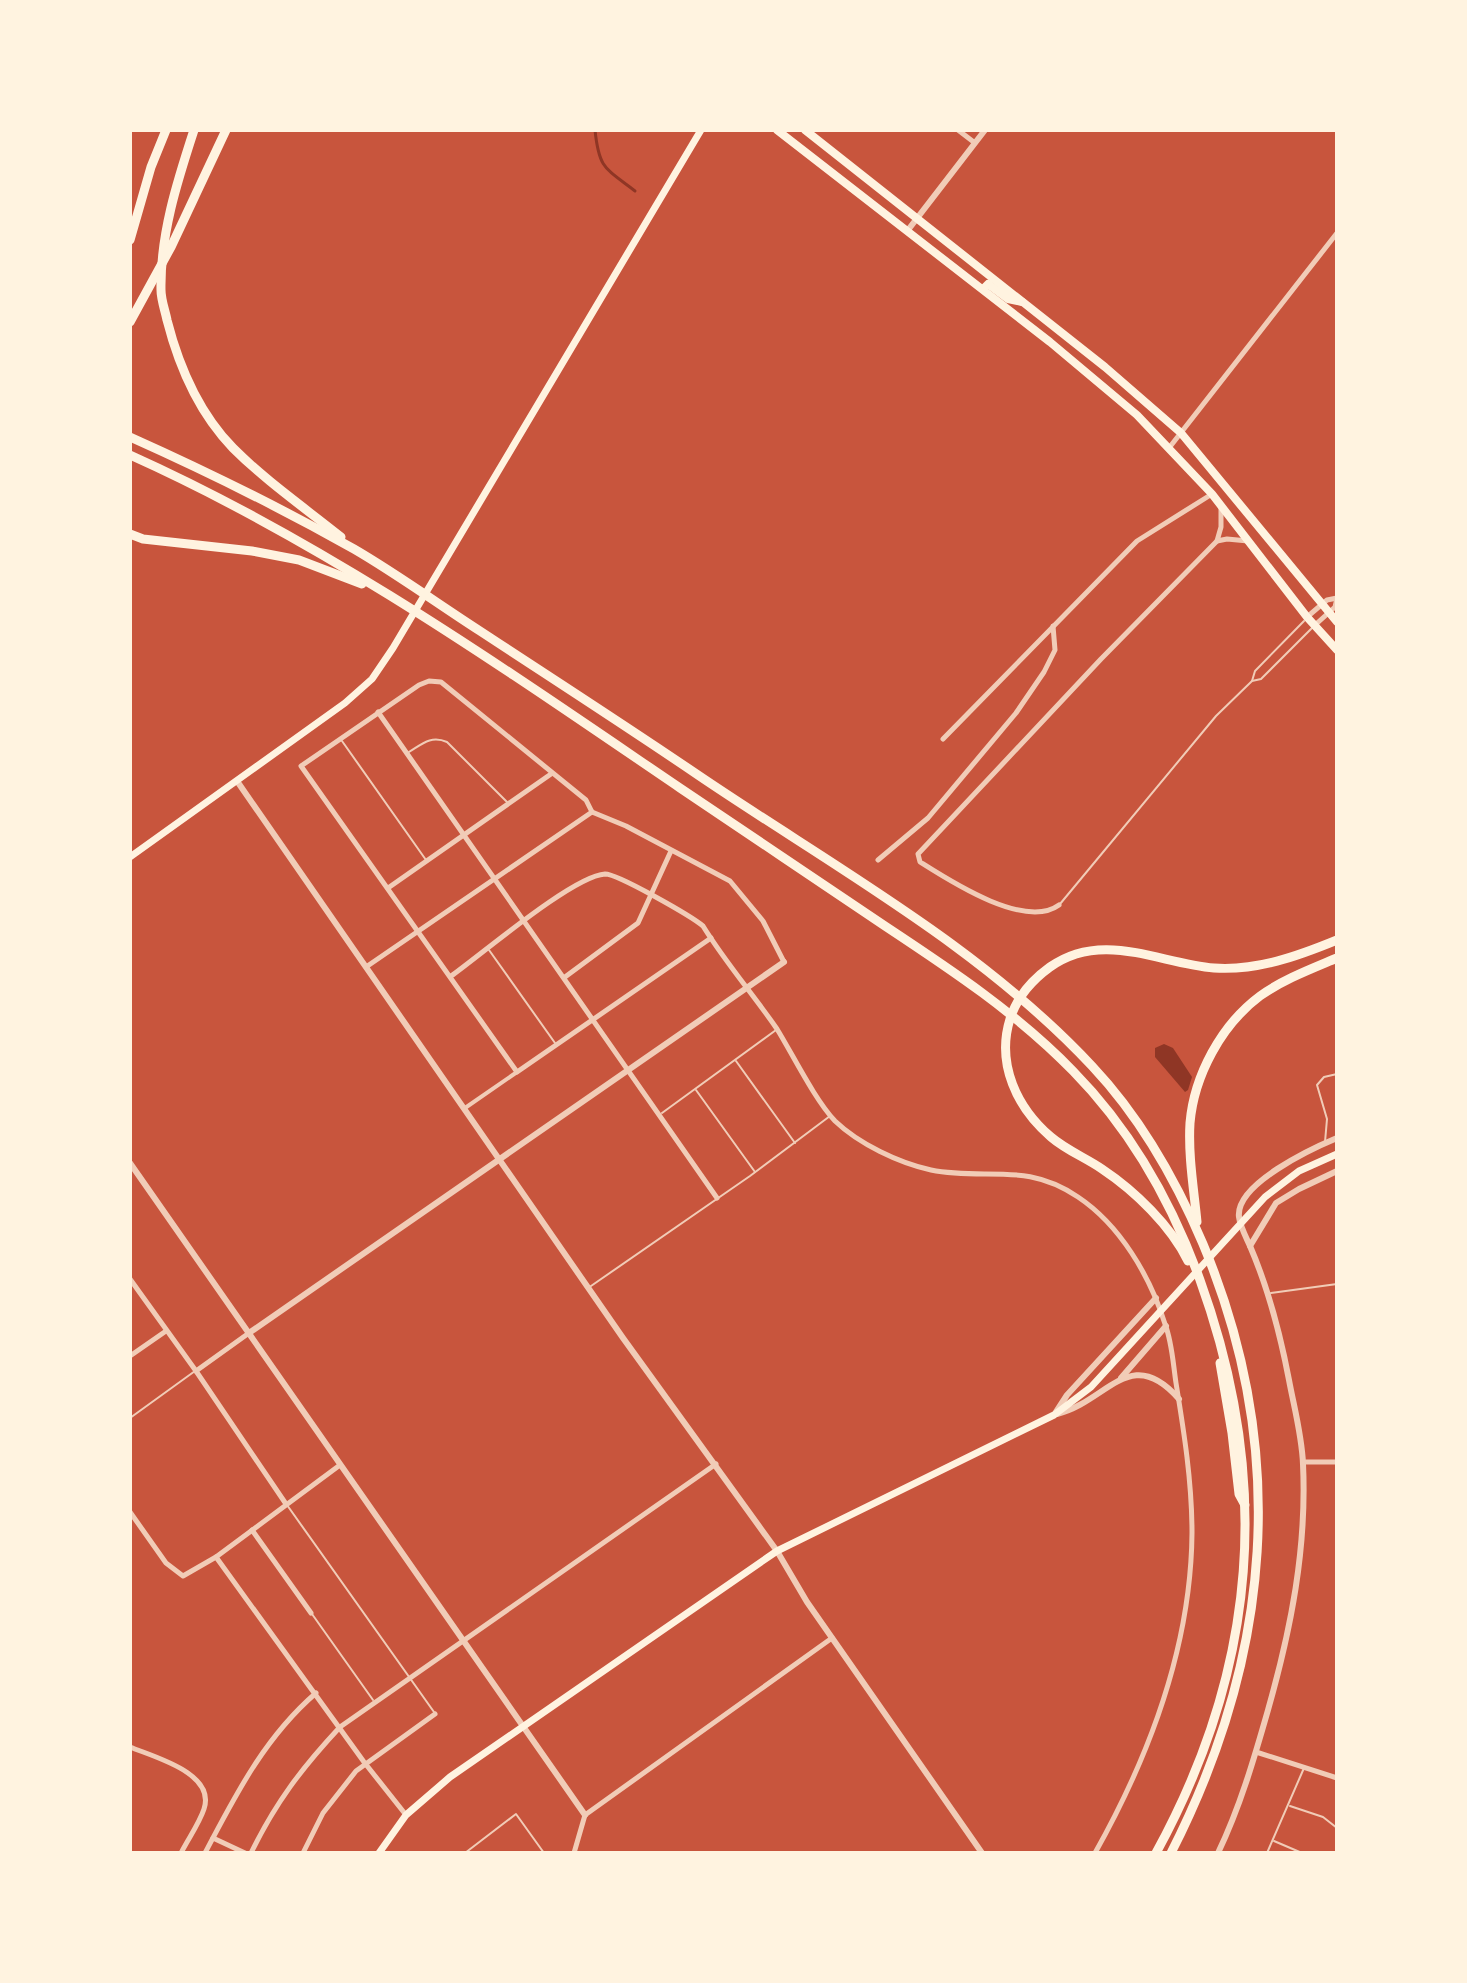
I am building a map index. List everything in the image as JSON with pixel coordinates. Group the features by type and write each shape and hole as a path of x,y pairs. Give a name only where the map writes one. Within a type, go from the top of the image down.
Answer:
{"highway":[{"path":"130,240 151,167 166,130"},
{"path":"194,130 166,229 160,293 174,345 190,387 209,419 233,447 267,479 359,552"},
{"path":"130,322 171,247 226,130"},
{"path":"130,437 259,498 359,552 862,882 1030,1005 1093,1067 1127,1107 1164,1161 1215,1274 1252,1412 1260,1515 1255,1584 1241,1666 1214,1759 1171,1853"},
{"path":"130,455 312,547 483,653 925,953 1011,1015 1075,1073 1118,1126 1152,1174 1177,1220 1191,1256 1212,1314 1232,1388 1245,1468 1246,1559 1241,1601 1215,1718 1199,1765 1156,1853"},
{"path":"130,534 143,539 252,551 299,560 395,598"},
{"path":"1247,1509 1239,1494 1220,1364 1202,1298 1183,1251 1167,1227 1147,1206 1104,1170 1052,1138 1033,1120 1013,1088 1006,1052 1007,1036 1018,1000 1031,983 1071,955 1112,949 1215,968 1250,967 1294,958 1337,940"},
{"path":"1198,1233 1190,1122 1197,1087 1215,1048 1235,1020 1260,996 1337,958"}],"main road":[{"path":"130,857 372,679 701,130"},
{"path":"777,130 1105,387 1212,494 1307,617 1337,650"},
{"path":"805,130 1105,367 1181,433 1337,622"},
{"path":"983,289 988,284 1008,299 1023,302"},
{"path":"379,1853 406,1815 450,1777 777,1551 1054,1415 1091,1387 1265,1197 1299,1171 1337,1154"}],"street":[{"path":"958,130 975,143"},
{"path":"908,230 985,130"},
{"path":"1169,448 1337,233"},
{"path":"943,739 1137,541 1212,494"},
{"path":"1059,905 1041,913 984,898 961,888 920,862 918,854 1217,541 1221,506"},
{"path":"1217,541 1250,542"},
{"path":"1307,617 1327,600 1337,598 1335,607 1315,625"},
{"path":"878,860 928,818 1016,713 1055,650 1053,625"},
{"path":"196,1371 784,962 763,921 730,881 626,826 592,812 586,800 441,682 429,681 301,766 517,1072"},
{"path":"378,712 717,1198"},
{"path":"387,888 551,774"},
{"path":"237,781 777,1551 806,1600 982,1853"},
{"path":"366,967 592,812"},
{"path":"565,977 638,923 671,851"},
{"path":"451,976 556,897 595,876 618,876 691,915 703,926 777,1030 831,1115 863,1141 917,1166 941,1171 1014,1173 1040,1179 1065,1189 1095,1210 1112,1227 1133,1256 1156,1298 1166,1326 1179,1399 1192,1534 1189,1586 1163,1705 1123,1801 1095,1853"},
{"path":"465,1108 711,938"},
{"path":"1218,1853 1241,1800 1280,1669 1293,1609 1302,1535 1303,1462 1283,1345 1270,1293 1239,1218 1244,1201 1282,1164 1337,1138"},
{"path":"130,1163 585,1815"},
{"path":"1250,1246 1276,1203 1337,1171"},
{"path":"130,1279 286,1504"},
{"path":"1054,1415 1067,1395 1156,1298"},
{"path":"1118,1381 1166,1326"},
{"path":"131,1353 166,1331"},
{"path":"1054,1415 1074,1410 1118,1381 1136,1375 1159,1379 1179,1399"},
{"path":"1303,1462 1337,1462"},
{"path":"213,1838 248,1853 294,1779 340,1727 716,1464"},
{"path":"130,1512 166,1563 183,1576 216,1557 340,1465"},
{"path":"252,1530 311,1613"},
{"path":"216,1557 406,1815"},
{"path":"574,1853 585,1815 832,1638"},
{"path":"205,1853 255,1762 290,1717 316,1693"},
{"path":"303,1853 323,1813 364,1762 435,1714"},
{"path":"130,1747 191,1773 203,1790 206,1806 181,1853"},
{"path":"1256,1752 1337,1778"}],"lane":[{"path":"1059,905 1216,716 1252,681 1255,671 1307,617"},
{"path":"1252,681 1261,679 1315,625"},
{"path":"341,739 427,861"},
{"path":"408,753 429,739 447,742 510,805"},
{"path":"489,949 556,1045"},
{"path":"661,1114 777,1030"},
{"path":"736,1060 795,1143"},
{"path":"1325,1143 1327,1119 1317,1085 1324,1077 1337,1074"},
{"path":"696,1089 755,1172"},
{"path":"589,1287 755,1172 831,1115"},
{"path":"1270,1293 1337,1284"},
{"path":"130,1418 196,1371"},
{"path":"286,1504 435,1714"},
{"path":"311,1613 374,1701"},
{"path":"1267,1853 1305,1767"},
{"path":"1289,1806 1323,1817 1337,1828"},
{"path":"465,1853 516,1814 544,1853"},
{"path":"1273,1841 1302,1853"}],"shaded area":[{"path":"1164,1044 1173,1048 1192,1077 1185,1092 1155,1057 1155,1048"}],"waterway":[{"path":"595,130 605,166 635,191"}]}
